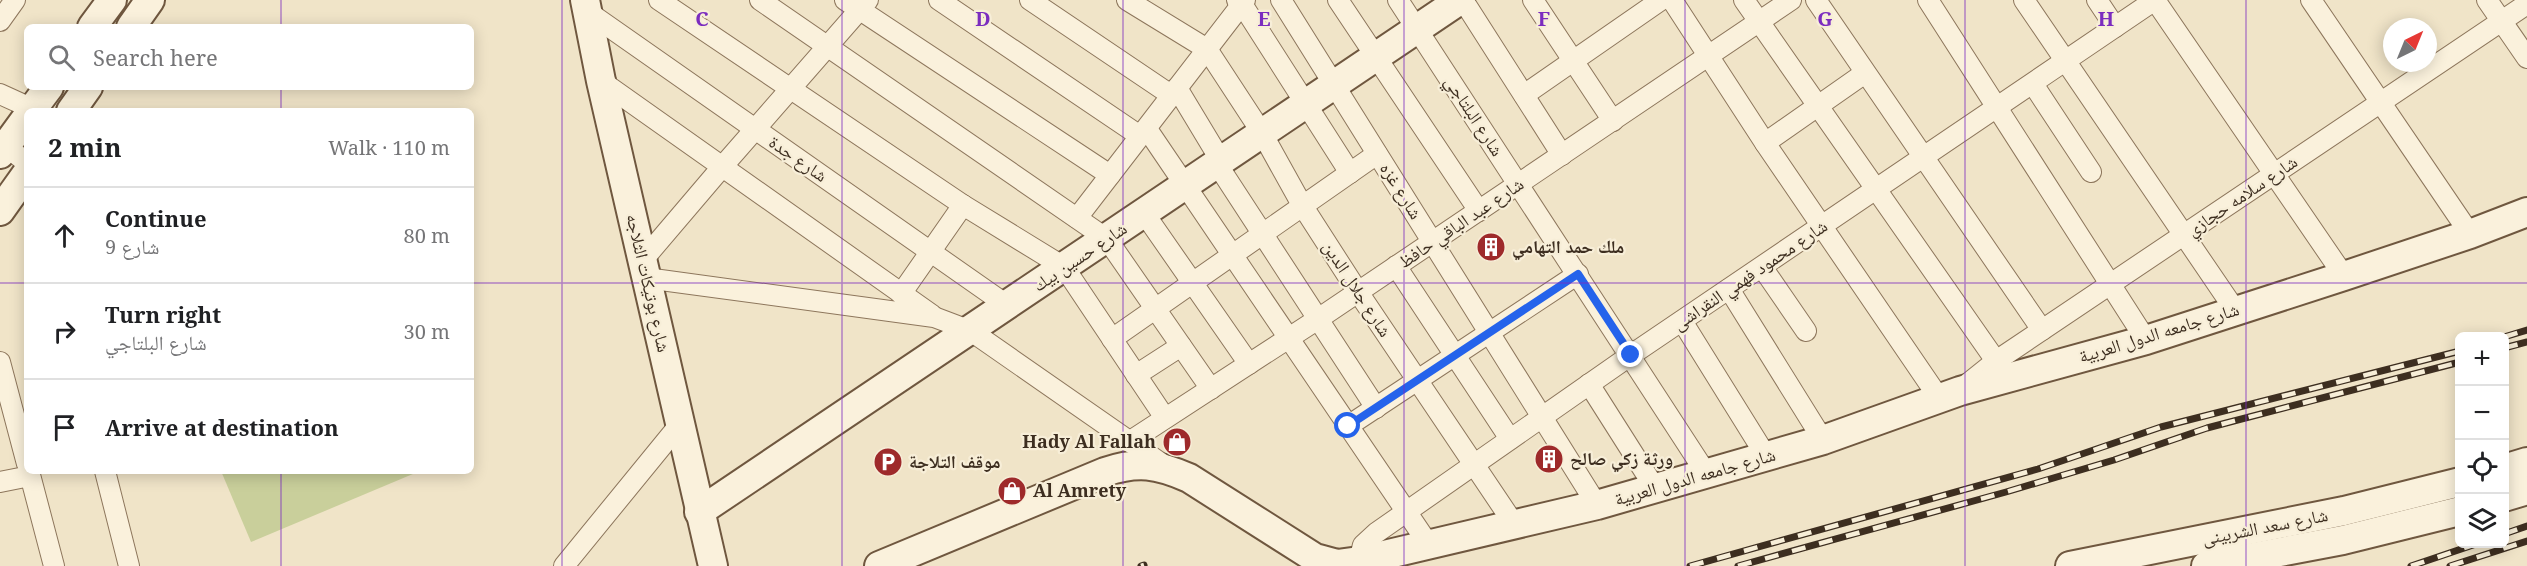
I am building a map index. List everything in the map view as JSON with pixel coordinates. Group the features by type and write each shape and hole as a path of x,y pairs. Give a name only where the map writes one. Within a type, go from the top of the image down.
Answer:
{"main road":[{"path":"94,24 112,0"},
{"path":"133,24 150,0"},
{"name":"شارع حسين بيك","path":"699,512 1461,0"},
{"name":"شارع بوتيكات الثلاجه","path":"586,6 601,81 713,566"},
{"path":"73,108 86,90"},
{"path":"11,155 24,128"},
{"path":"0,211 24,177"},
{"name":"شارع جامعه الدول العربية","path":"879,566 1105,472 1127,465 1149,465 1170,469 1189,478 1315,558 1337,564 1359,561 1597,505 1823,440 1950,395 2146,340 2344,276 2470,234 2527,212"},
{"path":"2509,468 2527,462"},
{"name":"شارع سعد الشربينى","path":"2070,566 2344,511 2455,483"},
{"path":"2509,496 2527,490"},
{"name":"شارع سعد الشربينى","path":"2206,566 2343,540 2455,512"}],"street":[{"path":"0,21 15,0"},
{"path":"659,0 963,206 1064,267 1165,418"},
{"path":"759,0 1107,239 1210,389"},
{"path":"939,0 1144,132 1186,185 1429,545"},
{"path":"1030,0 1174,91 1262,234 1376,408"},
{"path":"1127,0 1207,49"},
{"name":"شارع غزه","path":"1281,0 1597,505"},
{"path":"1338,0 1479,211"},
{"name":"شارع البلتاجي","path":"1398,0 1706,473"},
{"path":"1461,0 1562,155"},
{"path":"1533,0 1612,121"},
{"path":"1744,0 1996,362"},
{"name":"شارع عبد الباقي حافظ","path":"1129,442 1318,319 1791,0"},
{"path":"1816,0 2042,330"},
{"path":"1928,0 2146,340"},
{"path":"2024,0 2235,310"},
{"path":"2097,0 2115,27"},
{"path":"2155,0 2344,276"},
{"name":"شارع محمود فهمي النقراشى","path":"1359,561 1363,545 1369,538 1406,511 1631,355 2155,0"},
{"path":"2311,0 2470,234"},
{"path":"2487,0 2527,58"},
{"path":"1077,218 1207,49 1241,1 1304,104 1350,173"},
{"path":"1524,95 1573,61 1671,1 1821,227 1950,395"},
{"path":"1110,175 857,3 827,47 722,166 644,270 934,317 971,331 1170,469"},
{"name":"شارع سلامه حجازي","path":"1950,395 2042,330 2527,4"},
{"name":"شارع جدة","path":"586,6 754,129 1008,306"},
{"name":"شارع جلال الدين","path":"1207,49 1262,133 1302,206 1514,524"},
{"path":"1765,143 1865,73"},
{"path":"601,81 934,317"},
{"path":"2032,84 2091,172"},
{"path":"0,94 35,106"},
{"path":"1112,339 1377,154"},
{"path":"901,294 963,206"},
{"path":"1144,213 1249,364"},
{"path":"1396,266 1510,439"},
{"path":"1762,267 1806,331"},
{"path":"1348,426 1578,274"},
{"path":"1729,289 1823,440"},
{"path":"1682,321 1766,456"},
{"path":"1136,375 1181,346"},
{"path":"0,362 24,449"},
{"path":"1589,384 1655,488"},
{"path":"564,566 680,424"},
{"path":"0,482 24,462"},
{"path":"31,474 54,566"},
{"path":"106,474 129,566"}],"green space":[{"path":"222,474 413,474 251,542"}],"railway":[{"path":"2509,335 2527,330"},
{"path":"2509,347 2527,342"},
{"path":"1690,566 2038,469 2161,427 2455,352"},
{"path":"1738,566 2006,492 2114,460 2207,428 2455,363"},
{"path":"2509,532 2527,526"},
{"path":"2450,566 2527,541"},
{"path":"2411,566 2464,548"}],"place":[{"name":"ملك حمد التهامي","path":"1491,247"},
{"name":"Hady Al Fallah","path":"1177,442"},
{"name":"ورثة زكي صالح","path":"1549,459"},
{"name":"موقف التلاجة","path":"888,462"},
{"name":"Al Amrety","path":"1012,491"}],"route":[{"path":"1348,426 1578,274 1631,355"}]}
